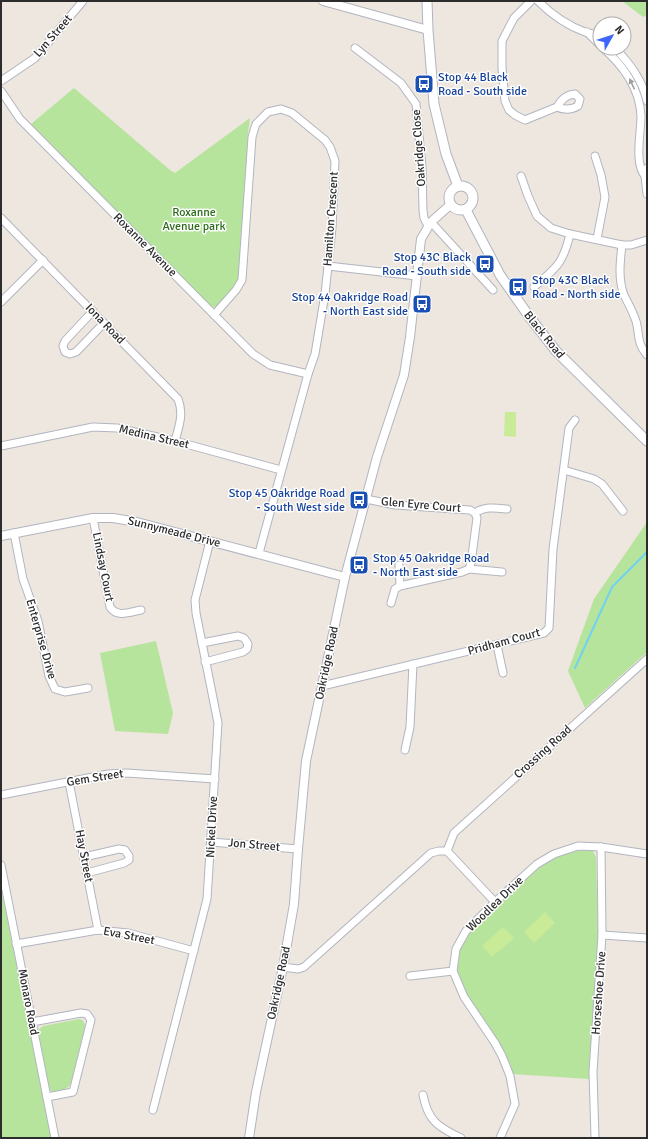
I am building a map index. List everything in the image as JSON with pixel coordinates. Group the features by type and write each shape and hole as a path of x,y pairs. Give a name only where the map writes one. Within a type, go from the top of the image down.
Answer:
{"main road":[{"path":"427,1 434,104 446,154 458,186"},
{"path":"458,186 464,186 471,191 473,197 472,204 466,210 460,211 450,205 449,200 451,191 458,186"},
{"name":"Black Road","path":"466,210 500,275 556,352 647,441"}],"street":[{"name":"Lyn Street","path":"1,81 35,58 83,1"},
{"path":"323,1 428,30"},
{"path":"531,1 514,18 502,41 502,68 505,101 509,110 525,120 557,107"},
{"path":"538,1 557,18 587,32 592,33"},
{"path":"587,32 592,37"},
{"name":"Oakridge Close","path":"355,48 401,83 416,104 422,167 423,210 424,218 430,224"},
{"path":"611,56 622,67 632,83 637,98 641,116 639,146 640,167 645,176"},
{"path":"622,56 641,81 647,97 637,98"},
{"name":"Roxanne Avenue","path":"1,91 20,119 253,354 270,365 308,374"},
{"name":"Hamilton Crescent","path":"214,315 236,290 242,280 252,137 256,124 268,112 281,109 292,113 325,140 330,147 335,161 332,228 325,294 315,354 281,470 259,554"},
{"path":"595,156 601,175 605,197 597,239"},
{"path":"646,190 645,176 647,168"},
{"path":"521,176 537,216 551,228 570,234 622,245 631,245 647,240"},
{"name":"Oakridge Road","path":"249,1138 256,1092 283,967 294,904 306,761 345,576 377,457 404,375 410,337 421,239 430,224 450,205"},
{"name":"Iona Road","path":"1,218 178,399 182,407 182,415 174,441"},
{"path":"430,224 493,290"},
{"path":"534,287 559,265 566,251 570,234"},
{"path":"622,245 620,278 624,293 636,320 639,344 647,355"},
{"path":"1,302 43,260"},
{"path":"328,266 417,276"},
{"path":"93,312 65,341 62,346 65,352 70,354 76,352 104,323"},
{"name":"Pridham Court","path":"322,686 544,633 549,628 553,549 569,428 575,420"},
{"name":"Medina Street","path":"1,446 93,427 117,428 174,441 281,470"},
{"path":"564,470 594,479 602,484 623,511"},
{"name":"Glen Eyre Court","path":"366,499 395,505 470,510 475,512 490,508 507,509"},
{"name":"Glen Eyre Court","path":"469,569 477,518 475,512"},
{"name":"Sunnymeade Drive","path":"1,536 93,518 113,518 137,522 345,576"},
{"name":"Lindsay Court","path":"93,518 110,607 113,612 118,614 141,610"},
{"name":"Enterprise Drive","path":"14,533 23,579 38,621 50,676 55,689 65,692 88,688"},
{"name":"Nickel Drive","path":"153,1110 207,899 218,724 196,613 195,600 210,541"},
{"path":"399,565 400,586"},
{"path":"391,603 395,589 400,586 462,572 469,569 502,572"},
{"path":"202,643 238,636 244,638 248,644 247,649 243,652 206,662"},
{"path":"497,645 503,673"},
{"name":"Crossing Road","path":"447,851 454,833 647,659"},
{"path":"405,750 410,727 413,664"},
{"name":"Gem Street","path":"1,795 108,774 127,773 215,779"},
{"name":"Hay Street","path":"69,782 98,930"},
{"name":"Jon Street","path":"211,842 298,848"},
{"name":"Woodlea Drive","path":"453,971 456,949 466,931 537,864 554,854 578,846 647,854"},
{"name":"Horseshoe Drive","path":"594,1138 593,1072 602,935 601,848"},
{"path":"84,857 119,849 125,850 129,856 129,860 124,863 87,873"},
{"path":"283,967 298,969 304,967 431,853 447,851 495,902"},
{"name":"Monaro Road","path":"1,865 55,1138"},
{"name":"Eva Street","path":"16,944 98,930 128,933 194,951"},
{"path":"602,935 647,938"},
{"path":"410,976 453,971 464,997 495,1043 510,1076 515,1104 500,1138"},
{"path":"32,1022 81,1013 87,1014 91,1020 73,1092 47,1097"},
{"path":"423,1095 426,1109 431,1118 439,1126 461,1138"}],"green space":[{"path":"622,1 647,1 647,15 643,17"},
{"name":"Roxanne Avenue park","path":"74,88 175,173 250,118 240,277 217,307 212,307 31,124"},
{"path":"505,412 516,412 516,437 504,436"},
{"path":"647,522 647,652 585,708 568,671 594,599"},
{"path":"156,641 173,713 168,734 115,731 100,653"},
{"path":"582,850 593,851 596,857 598,938 589,1079 512,1074 504,1051 466,995 460,980 457,965 460,949 468,933 481,919 532,874 550,861 560,856 570,852"},
{"path":"1,888 51,1138 1,1138"},
{"path":"545,912 555,923 534,943 524,932"},
{"path":"503,927 514,938 492,957 482,946"},
{"path":"79,1019 83,1021 85,1026 71,1083 64,1090 57,1092 51,1091 49,1089 38,1030 43,1026"}],"waterway":[{"path":"575,668 612,587 647,552"}],"place":[{"name":"Stop 44 Black Road - South side","path":"424,84"},
{"name":"Stop 43C Black Road - South side","path":"485,264"},
{"name":"Stop 43C Black Road - North side","path":"518,287"},
{"name":"Stop 44 Oakridge Road - North East side","path":"422,304"},
{"name":"Stop 45 Oakridge Road - South West side","path":"359,500"},
{"name":"Stop 45 Oakridge Road - North East side","path":"359,565"}]}
